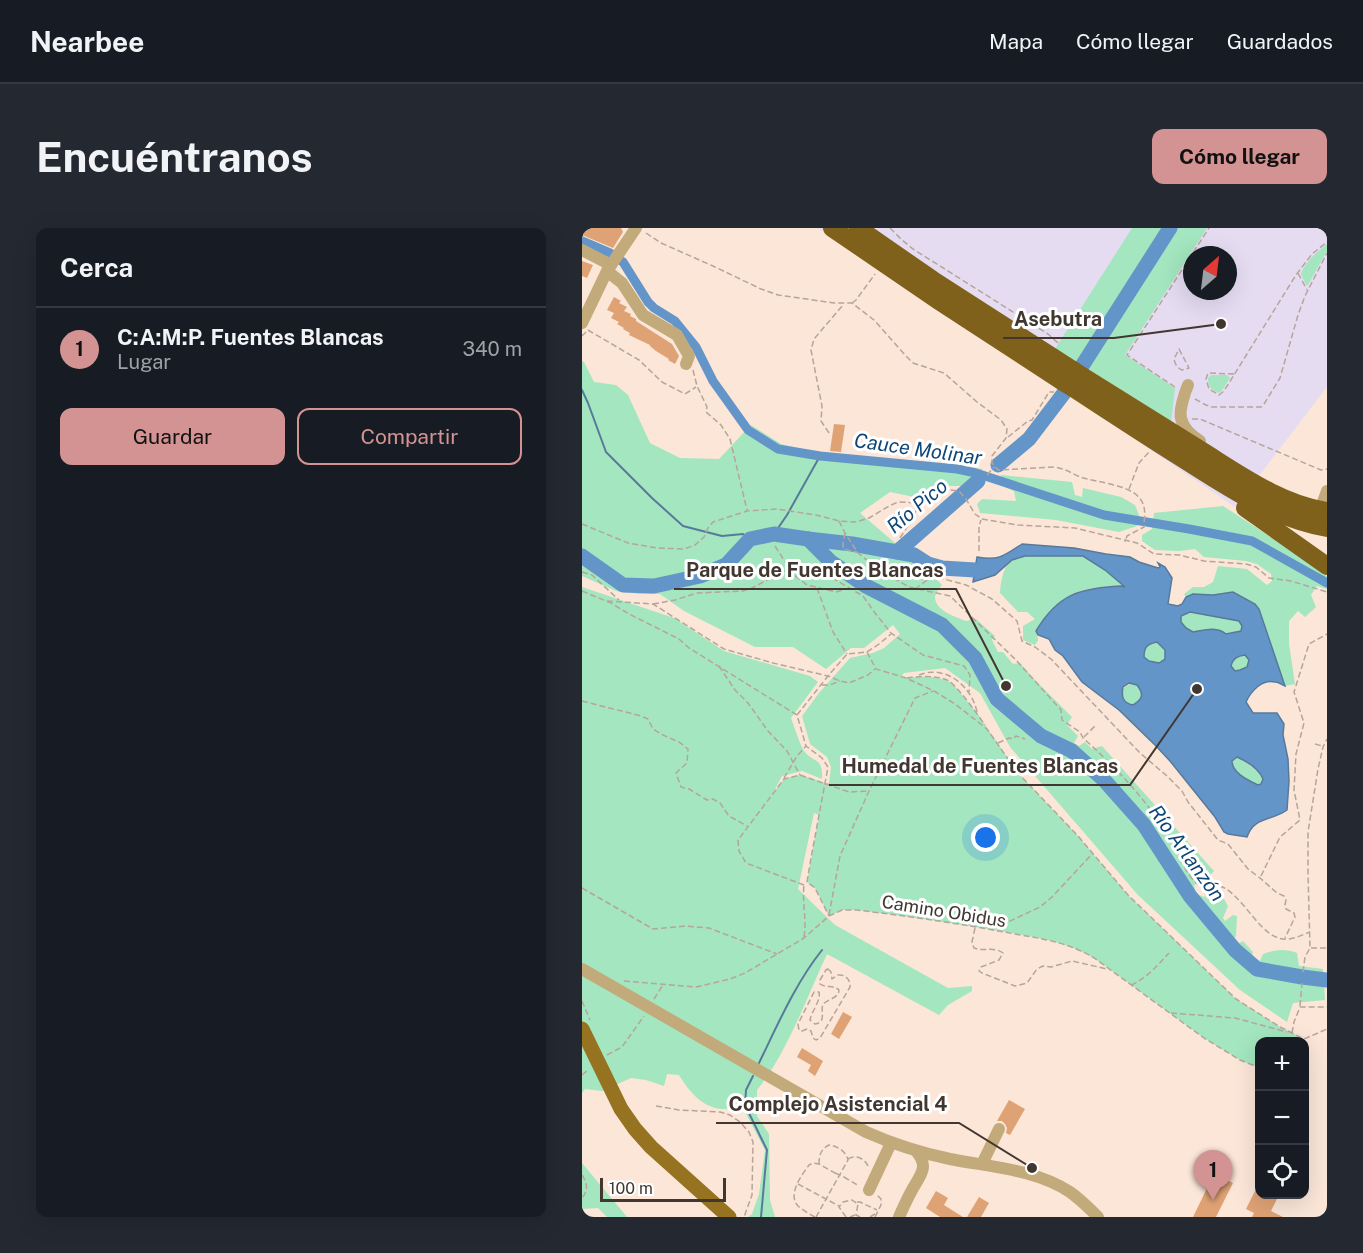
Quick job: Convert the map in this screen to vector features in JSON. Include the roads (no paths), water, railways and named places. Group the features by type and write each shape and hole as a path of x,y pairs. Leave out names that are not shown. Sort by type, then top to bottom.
{"highway":[{"path":"832,228 883,264 1069,382 1266,489 1289,500 1324,510"},
{"path":"858,228 933,280 1124,421 1256,503 1286,517 1327,528"},
{"path":"1124,421 1144,441 1327,566"}],"main road":[{"path":"587,1027 596,1062 621,1109 635,1129 651,1147 729,1217"}],"street":[{"path":"845,228 866,243 877,242"},
{"path":"584,331 613,263 641,231"},
{"path":"582,250 613,263 622,283 643,315 677,335 689,356 686,364"},
{"path":"1188,385 1184,394 1187,431 1251,473 1266,489"},
{"path":"1324,510 1327,492"},
{"path":"582,969 866,1132 916,1151 1031,1175 1068,1191 1098,1217"},
{"path":"982,1164 999,1129"},
{"path":"863,1186 891,1143"},
{"path":"898,1217 922,1173 923,1161 916,1151"},
{"path":"922,1173 949,1159"}],"water":[{"path":"1022,544 1074,548 1130,557 1158,568 1160,567 1158,563 1165,567 1172,578 1168,604 1178,606 1186,597 1193,594 1213,595 1233,592 1255,604 1259,609 1285,686 1276,682 1261,684 1246,702 1253,713 1277,713 1284,724 1283,735 1288,759 1289,781 1287,810 1254,825 1247,837 1224,832 1215,817 1156,746 1119,710 1082,682 1063,656 1055,650 1049,639 1038,635 1036,631 1044,619 1071,595 1094,589 1125,587 1105,570 1083,556 1025,556 1012,560 995,575 973,582 977,557 996,558","holes":["1190,612 1239,621 1242,626 1241,631 1226,634 1214,629 1193,632 1181,622 1181,616","1157,642 1165,650 1165,659 1159,663 1149,661 1144,657 1145,648","1245,655 1249,660 1247,667 1235,671 1231,666 1236,658","1129,683 1137,685 1141,691 1141,698 1133,705 1127,703 1123,697 1123,687","1237,757 1248,763 1261,775 1263,779 1261,784 1258,785 1245,778 1232,761"]}],"waterway":[{"name":"Río Pico","path":"1082,366 1170,228"},
{"name":"Cauce Molinar","path":"582,241 610,253 623,262 648,302 675,321 696,347 713,381 748,430 778,449 820,456 957,469 976,473 1104,515 1252,541 1327,583"},
{"path":"582,390 606,452 683,526 722,536 743,534 750,539"},
{"name":"Río Pico","path":"998,465 1029,439 1064,393"},
{"path":"774,534 820,456"},
{"name":"Río Pico","path":"897,552 978,481"},
{"name":"Río Arlanzón","path":"582,556 623,585 654,586 700,576 726,565 750,539 774,534 808,539 831,562 866,586 942,625 975,658 997,699 1041,736 1072,751 1104,780 1144,825 1190,896 1235,950 1257,969 1327,980"},
{"name":"Río Pico","path":"808,539 914,555 928,564 942,568 975,570"},
{"path":"759,1063 795,990 822,950"},
{"path":"753,1076 746,1090 745,1105 767,1150 761,1217"}],"place":[{"name":"Asebutra","path":"1221,324"},
{"name":"Parque de Fuentes Blancas","path":"1006,686"},
{"name":"Humedal de Fuentes Blancas","path":"1197,689"},
{"name":"Complejo Asistencial 4","path":"1032,1168"},
{"name":"C:A:M:P. Fuentes Blancas","path":"1213,1200"}]}
